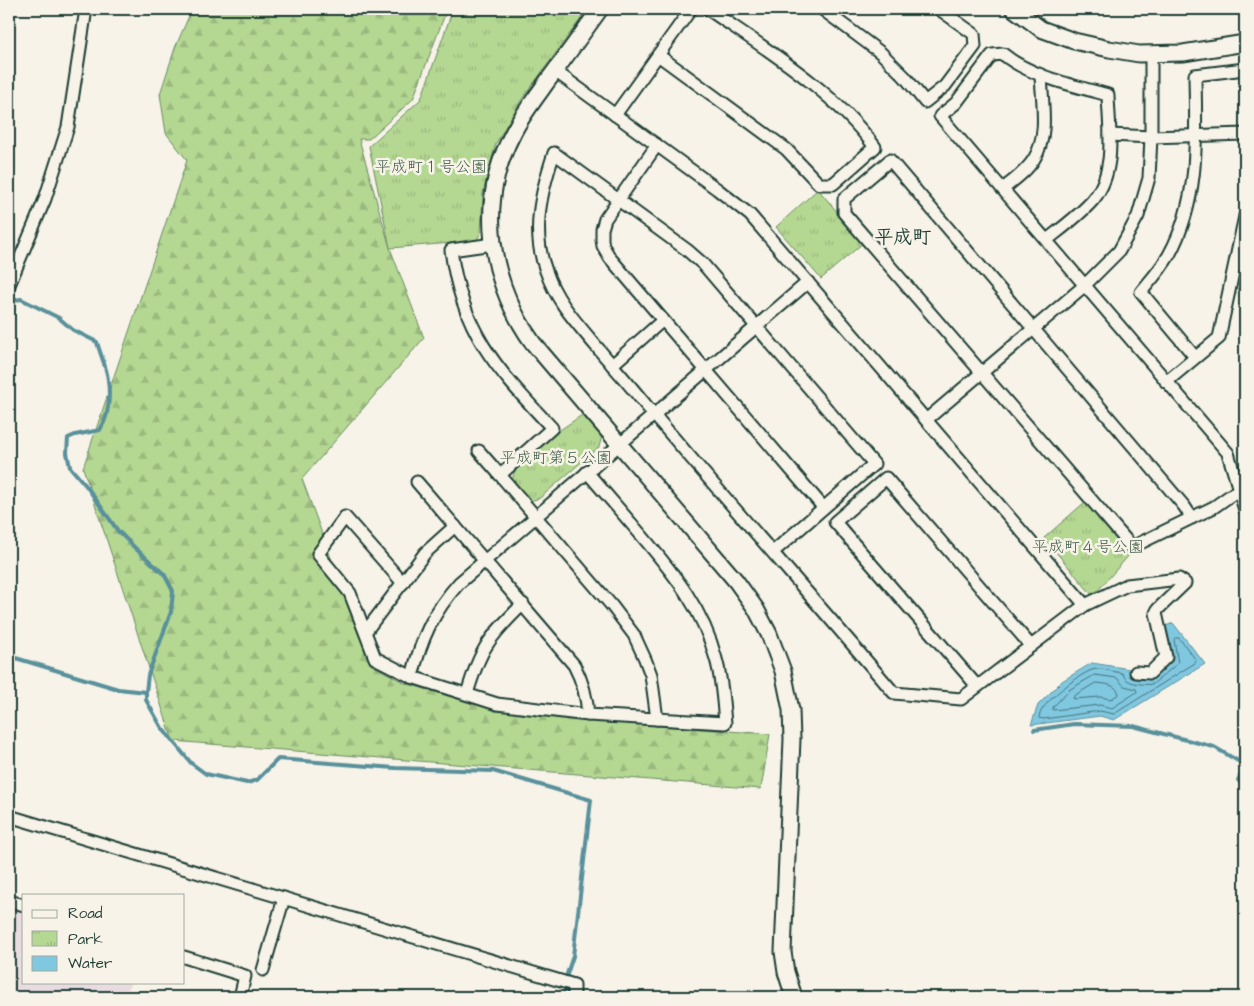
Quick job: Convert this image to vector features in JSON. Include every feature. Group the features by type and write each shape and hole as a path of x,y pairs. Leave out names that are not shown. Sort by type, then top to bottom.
{"street":[{"path":"9,285 45,198 68,127 86,9"},
{"path":"600,9 518,124 502,160 494,198 494,257 505,294 522,328 736,581 769,634 783,671 791,710 792,739 783,952 786,972 794,997"},
{"path":"614,115 691,9"},
{"path":"658,55 786,149 819,184 833,184 875,147 856,124 820,89 708,9"},
{"path":"822,9 881,53 926,102 945,86 975,46 974,34 939,9"},
{"path":"1014,9 1041,29 1109,49 1151,54 1193,52 1245,43"},
{"path":"1046,240 1088,205 1099,191 1108,169 1110,135 1108,95 1041,75 1003,54 992,54 962,96 940,116 1228,453 1245,510"},
{"path":"926,420 1084,286 1118,252 1138,216 1149,178 1151,54"},
{"path":"1195,357 1141,292 1168,256 1182,227 1194,180 1196,135 1195,75 1245,69"},
{"path":"556,71 717,188 750,216 1085,605"},
{"path":"1003,189 1031,164 1042,144 1041,75"},
{"path":"1110,135 1151,138 1245,134"},
{"path":"657,145 604,219 603,246 610,258 823,508"},
{"path":"773,552 874,464 703,264 554,153 540,204 538,237 541,255 550,283 562,306 654,415 894,693 961,699 1085,605 1127,585 1179,579 1185,583 1158,608 1156,613 1166,657 1150,673 1136,672"},
{"path":"1192,518 1184,506 890,160 844,199 844,213 1132,547 1192,518 1214,507 1238,490"},
{"path":"1166,382 1219,338 1245,216"},
{"path":"493,244 451,250 454,274 461,300 475,332 492,360 552,428 500,475"},
{"path":"412,677 426,632 438,610 460,583 484,560 758,327 808,282"},
{"path":"612,365 663,320"},
{"path":"479,451 612,606 634,635 646,659 651,675 657,719"},
{"path":"403,583 345,517 318,554 350,593 375,658 412,677 497,704 588,715 725,723 720,674 702,621 678,579 587,472"},
{"path":"977,686 835,522 886,478 1031,646"},
{"path":"417,482 574,665 584,686 588,715"},
{"path":"366,632 425,553 454,526"},
{"path":"467,694 475,668 485,646 500,626 523,604"},
{"path":"9,816 574,984 574,997"},
{"path":"263,970 284,898"},
{"path":"9,900 22,904"},
{"path":"185,957 245,976 240,997"}],"shaded area":[{"path":"9,901 22,905 22,984 130,984 125,997 9,997"}],"green space":[{"path":"192,9 447,9 413,99 369,139 359,139 390,248 424,338 302,479 370,664 405,683 495,710 577,720 770,734 761,789 173,741 83,468 187,160 166,133 160,94 175,48"},
{"name":"平成町１号公園","path":"453,9 588,9 520,102 496,143 483,193 481,233 476,241 390,248 369,146 421,99"},
{"path":"818,189 863,243 821,279 776,227"},
{"name":"平成町第５公園","path":"582,415 602,436 599,447 540,498 530,501 512,481 515,469 560,430"},
{"name":"平成町４号公園","path":"1085,502 1130,554 1093,596 1044,538"}],"water":[{"path":"1173,623 1205,664 1114,720 1100,716 1031,725 1038,705 1062,681 1092,663 1130,669 1129,676 1150,680 1173,661 1166,626"}],"waterway":[{"path":"9,301 21,299 59,318 73,330 97,342 108,380 109,399 107,412 100,430 68,438 67,453 70,467 87,487 118,531 164,574 173,591 171,612 148,675 146,692 146,700 162,728 191,763 206,774 247,783 257,780 278,759 395,768 493,771 591,800 573,956 567,974 565,997"},
{"path":"9,656 118,689 146,692"},
{"path":"1034,730 1074,724 1133,726 1214,747 1245,765"},
{"path":"1245,768 1238,780 1245,787"}],"district":[{"name":"平成町","path":"903,237"}]}
